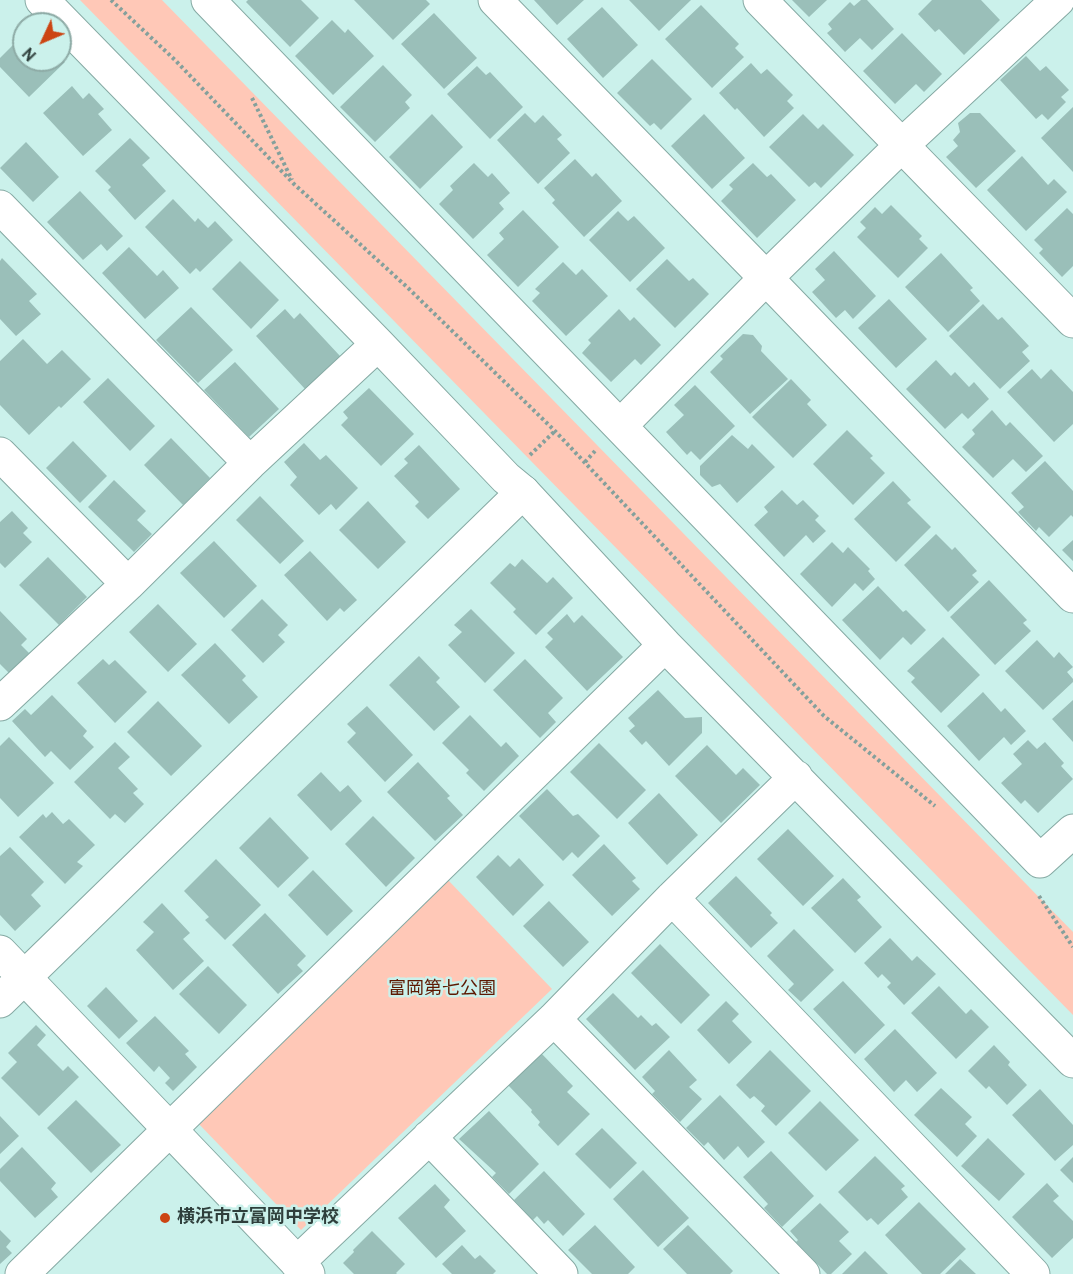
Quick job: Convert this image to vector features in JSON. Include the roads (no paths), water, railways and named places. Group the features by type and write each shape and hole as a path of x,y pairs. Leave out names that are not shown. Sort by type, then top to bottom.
{"street":[{"path":"42,0 506,478 523,492 664,645 1073,1061"},
{"path":"208,0 1040,861 1073,831"},
{"path":"495,0 1073,596"},
{"path":"760,0 1073,321"},
{"path":"621,425 901,146 1059,7"},
{"path":"0,207 250,463"},
{"path":"1,700 128,584 250,463 378,344"},
{"path":"0,454 128,584"},
{"path":"0,1001 523,492"},
{"path":"22,1274 664,645"},
{"path":"0,952 302,1269 429,1137 554,1019 672,898 796,777"},
{"path":"672,898 1033,1274"},
{"path":"554,1019 803,1274"},
{"path":"429,1137 561,1274"}],"place":[{"name":"横浜市立富岡中学校","path":"165,1218"}],"park label":[{"name":"富岡第七公園","path":"442,990"}]}
